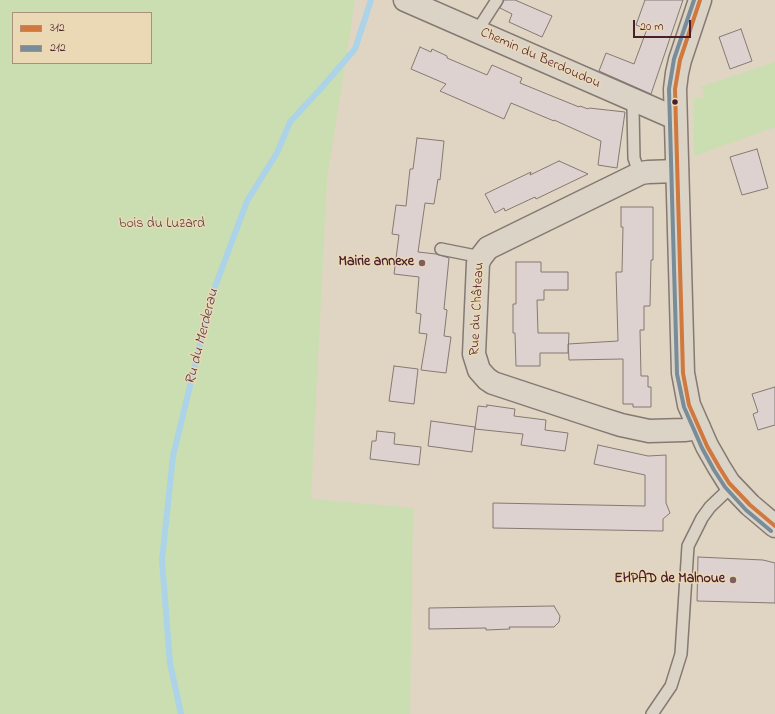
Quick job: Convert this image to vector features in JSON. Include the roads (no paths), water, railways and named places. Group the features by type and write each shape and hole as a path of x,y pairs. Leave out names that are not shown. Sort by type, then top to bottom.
{"street":[{"name":"Chemin du Berdoudou","path":"405,0 675,118"},
{"path":"700,0 677,73 675,118 682,373 689,405 719,467 732,486 750,505 775,526"},
{"name":"Rue du Château","path":"677,171 641,173 488,248 478,263 474,354 479,370 487,379 493,382 621,425 658,431 699,428"}],"lane":[{"path":"477,31 496,0"},
{"path":"636,101 633,109 634,158 641,173"},
{"path":"441,249 481,257"},
{"path":"652,714 671,686 681,654 688,546 702,518 710,507 732,486"}],"waterway":[{"name":"Ru du Merderau","path":"181,714 170,663 162,560 173,456 212,295 247,201 277,153 290,122 355,49 371,0"}],"place":[{"name":"Mairie annexe","path":"422,263"},
{"name":"EHPAD de Malnoue","path":"733,580"}],"park label":[{"name":"bois du Luzard","path":"162,225"}]}
